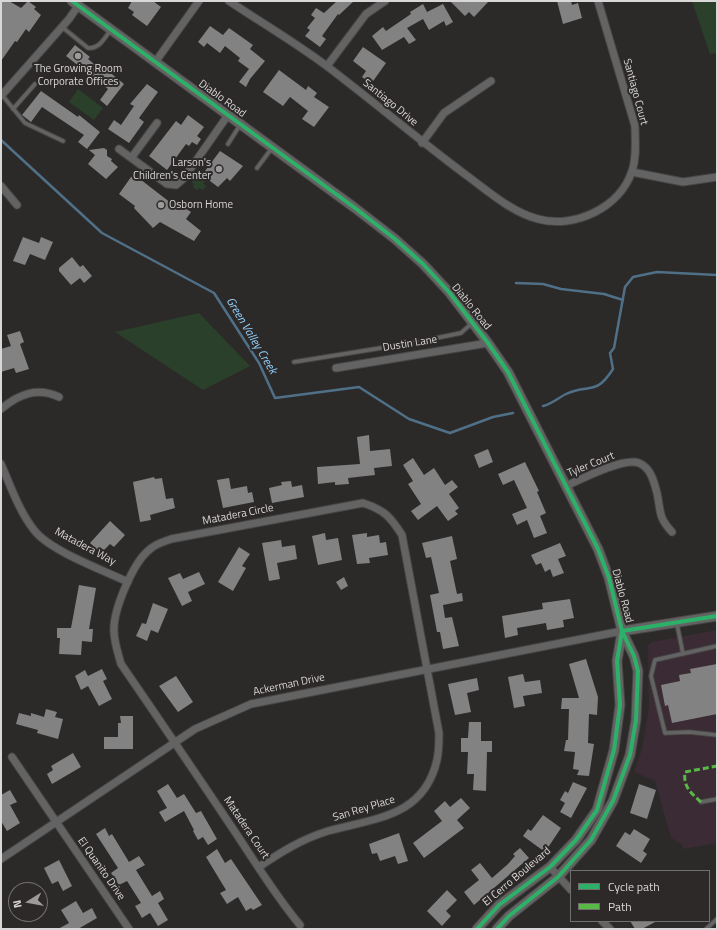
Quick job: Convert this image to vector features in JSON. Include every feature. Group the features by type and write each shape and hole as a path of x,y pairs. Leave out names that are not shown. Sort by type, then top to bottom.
{"street":[{"path":"156,61 199,1"},
{"name":"Santiago Drive","path":"229,1 327,66 422,142 503,203 538,219"},
{"path":"327,66 366,14 385,1"},
{"name":"Santiago Court","path":"538,219 561,222 583,218 599,210 614,199 632,172 636,147 635,126 598,1"},
{"path":"2,96 62,27 75,3"},
{"name":"Diablo Road","path":"75,3 395,238 428,270 472,322 508,372 604,564 622,631 717,616"},
{"path":"422,142 444,113 491,81"},
{"path":"119,149 167,184 176,185 184,178 228,115"},
{"path":"132,158 157,123"},
{"path":"632,172 683,182 717,178"},
{"path":"1,186 17,205"},
{"name":"Dustin Lane","path":"336,368 488,343"},
{"path":"1,409 17,397 32,392 50,392 60,397"},
{"name":"Tyler Court","path":"566,486 608,468 627,463 636,462 641,464 650,472 657,493 662,522 672,532"},
{"name":"Matadera Way","path":"1,464 16,499 35,532 56,548 128,582"},
{"name":"Matadera Circle","path":"175,742 121,664 116,650 114,631 115,617 128,582 148,550 171,539 363,503 378,508 392,519 402,535 426,669"},
{"path":"497,929 509,916 558,878 591,840 603,821 620,786 630,755 636,720 638,671 634,656 622,631"},
{"name":"Ackerman Drive","path":"1,859 175,742 216,719 251,704 622,631"},
{"name":"El Cerro Boulevard","path":"477,929 500,905 550,867 576,840 596,810 603,792 614,750 620,705 618,662 622,631"},
{"name":"San Rey Place","path":"259,867 299,842 327,832 397,813 416,800 429,783 438,759 439,733 426,669"},
{"name":"Matadera Court","path":"175,742 300,925"},
{"name":"El Quanito Drive","path":"12,757 129,929"},
{"path":"550,867 558,878 570,889"}],"lane":[{"path":"62,27 88,48 98,46 111,30"},
{"path":"13,109 36,84"},
{"path":"2,96 25,122 63,142"},
{"path":"228,144 240,124"},
{"path":"257,168 273,148"},
{"path":"294,362 461,333 472,322"},
{"path":"677,623 683,654"},
{"path":"717,646 655,660 651,676 665,733 689,732 717,735"},
{"path":"701,802 717,799"},
{"path":"706,929 717,919"}],"shaded area":[{"path":"717,630 717,843 683,849 682,844 671,838 655,781 634,772 642,749 649,707 648,646 652,642"}],"green space":[{"path":"692,1 717,1 717,53 710,54"},
{"path":"78,89 103,108 94,120 69,102"},
{"path":"196,175 202,175 207,179 203,183 206,186 203,190 199,188 197,190 193,187 194,185 192,182"},
{"path":"199,313 250,366 203,390 115,332"}],"building":[{"path":"1,1 9,1 21,8 28,1 36,7 34,9 41,15 29,32 26,29 17,42 15,41 1,61"},
{"path":"132,1 153,1 161,7 147,26 132,15 134,12 128,8"},
{"path":"337,1 354,1 339,15 338,14 322,36 326,39 320,47 305,36 310,30 307,28 315,18 311,15 316,8 324,13"},
{"path":"450,1 489,1 474,17 469,12 465,16"},
{"path":"557,1 571,1 572,5 578,3 582,18 563,24"},
{"path":"423,4 427,12 443,4 453,22 446,26 444,21 429,30 423,19 407,28 416,40 409,44 404,37 382,50 372,36 383,27 386,31 411,14 410,12"},
{"path":"210,26 223,35 229,28 253,45 250,49 265,61 250,79 246,87 239,82 249,69 238,61 240,58 225,46 220,53 207,43 204,47 198,42"},
{"path":"75,45 90,57 88,59 105,73 107,70 124,84 107,106 100,100 108,89 66,56"},
{"path":"363,47 386,63 371,84 362,77 366,71 353,61"},
{"path":"279,70 306,90 308,86 317,93 314,97 329,107 314,127 302,119 308,111 290,97 283,106 263,92"},
{"path":"147,84 158,92 139,118 144,122 129,143 108,129 114,120 121,125 134,106 130,104"},
{"path":"41,91 78,117 79,115 100,132 87,149 78,142 84,135 42,107 31,122 22,115"},
{"path":"188,115 204,127 197,136 201,139 197,145 192,142 189,146 186,144 167,170 149,156 176,121 181,125"},
{"path":"104,148 107,150 107,156 112,159 111,161 118,167 106,179 88,164 95,155 89,150"},
{"path":"220,151 243,166 230,181 227,178 218,187 202,175"},
{"path":"136,176 180,210 182,206 191,212 186,219 201,231 194,241 160,222 153,228 134,208 135,206 119,194 131,177"},
{"path":"23,237 39,243 41,237 53,242 45,260 30,254 25,265 13,261"},
{"path":"72,257 80,267 83,265 92,276 84,283 80,278 71,285 59,271 59,268"},
{"path":"20,331 24,342 20,344 29,369 16,373 14,368 1,372 1,349 11,346 7,335"},
{"path":"369,435 370,451 390,449 392,466 374,468 375,475 348,478 349,484 335,485 335,482 318,484 317,467 360,464 357,437"},
{"path":"488,449 493,462 479,468 474,455"},
{"path":"413,458 424,475 434,468 445,485 452,480 458,487 449,494 459,508 455,511 458,514 448,521 437,506 418,520 411,511 421,504 408,484 413,481 403,465"},
{"path":"525,462 539,491 537,492 546,513 540,516 547,533 534,538 527,520 517,525 512,514 527,508 514,480 503,485 498,474"},
{"path":"154,477 155,479 162,478 166,499 173,498 175,508 150,515 151,520 140,522 133,482"},
{"path":"229,478 231,489 247,486 248,493 252,492 254,502 223,508 217,480"},
{"path":"291,481 292,487 302,485 304,497 272,503 269,488 282,485 281,482"},
{"path":"110,521 125,535 114,547 110,544 101,553 90,543"},
{"path":"325,533 326,540 338,538 342,560 318,565 312,536"},
{"path":"367,533 367,537 379,535 380,543 386,542 388,555 369,558 370,563 357,564 352,535"},
{"path":"452,536 457,559 450,561 457,594 462,593 463,601 443,605 445,618 452,617 459,646 443,649 440,632 437,632 430,595 439,593 431,557 426,558 422,543"},
{"path":"281,540 282,547 295,545 297,559 277,563 280,579 269,581 262,543"},
{"path":"560,543 566,556 558,559 564,573 553,577 550,569 545,572 541,563 536,565 531,555"},
{"path":"239,547 250,554 242,566 246,568 233,591 218,582"},
{"path":"199,572 205,584 188,592 192,601 182,606 168,578 180,573 183,579"},
{"path":"344,577 348,586 341,590 336,582"},
{"path":"79,585 96,588 89,629 93,629 92,642 82,641 81,655 59,654 60,638 57,638 57,628 71,628"},
{"path":"570,599 574,618 563,620 564,627 547,630 546,623 517,628 518,635 505,638 502,616 543,609 542,603"},
{"path":"153,603 168,609 158,633 151,630 147,641 136,636 142,623 146,624"},
{"path":"586,659 598,697 597,715 589,714 588,743 594,744 589,776 577,775 579,770 573,769 575,752 564,751 566,740 568,740 569,709 561,709 562,698 579,698 569,664"},
{"path":"717,664 717,714 672,723 668,705 665,706 661,685 680,681 679,675 691,673 690,669"},
{"path":"102,669 107,679 103,681 112,699 99,706 88,686 81,690 75,676 85,670 88,676"},
{"path":"523,674 525,682 540,680 542,693 523,696 525,706 514,708 508,677"},
{"path":"176,676 193,702 178,712 159,686"},
{"path":"477,678 479,690 467,693 471,712 455,715 448,684"},
{"path":"46,709 57,712 55,717 63,719 58,739 37,733 38,730 16,724 19,713 31,716 31,713 44,717"},
{"path":"120,716 133,716 133,749 104,749 104,737 118,737 118,723 121,723"},
{"path":"469,722 481,722 481,741 492,741 492,752 487,752 486,791 473,790 474,774 467,774 468,752 461,752 461,738 468,738"},
{"path":"73,753 81,767 52,784 47,774 53,770 51,766"},
{"path":"573,782 587,788 571,818 560,812 565,803 560,800 565,791 568,793"},
{"path":"168,784 177,798 184,794 196,813 201,811 217,839 208,845 203,837 198,840 184,811 165,822 159,812 167,808 157,791"},
{"path":"639,784 656,790 647,819 630,813"},
{"path":"10,790 17,802 10,805 20,823 7,831 1,821 1,795"},
{"path":"461,798 470,808 457,820 464,828 424,858 413,843 442,821 434,811 445,801 450,807"},
{"path":"543,815 561,828 545,852 523,836 528,829 531,831"},
{"path":"105,828 109,836 112,834 129,862 139,856 145,865 136,870 152,896 160,891 164,899 158,903 168,920 158,926 150,913 142,918 135,906 141,903 127,881 119,885 111,873 118,868 96,834"},
{"path":"634,829 650,839 643,851 647,854 641,863 616,846 625,832 630,835"},
{"path":"399,833 408,861 398,864 395,856 380,861 377,853 372,854 369,844"},
{"path":"520,848 529,858 474,905 464,892 479,880 471,870 480,863 492,878 508,864 515,856 513,854"},
{"path":"217,849 225,863 231,859 262,905 253,910 251,908 246,911 238,897 227,904 220,893 226,890 206,857"},
{"path":"59,860 72,886 63,891 58,881 52,884 44,868"},
{"path":"447,890 457,900 446,911 451,916 442,926 427,911"},
{"path":"76,901 83,913 92,908 97,918 78,929 58,929 69,923 61,910"},
{"path":"631,922 655,922 642,929 635,929"}],"waterway":[{"name":"Green Valley Creek","path":"1,140 102,233 214,293 259,363 275,398 359,387 409,419 450,433 493,417 513,413"},
{"name":"Green Valley Creek","path":"543,406 566,394 596,386 607,378 613,369 610,353 614,348 625,287 633,277 657,272 717,275"},
{"path":"516,283 543,284 561,289 604,294 623,300"}],"marked path":[{"path":"701,802 688,789 685,782 685,772 717,766"}],"cycle path":[{"path":"72,1 355,208 395,239 423,264 449,292 508,372 598,549 609,578 622,631 634,656 638,671 636,720 630,755 613,801 591,840 558,877 509,916 497,929"},
{"path":"622,631 717,616"},
{"path":"477,929 499,905 550,867 576,840 597,810 614,750 620,705 617,661 622,631"}],"place":[{"name":"The Growing Room Corporate Offices","path":"78,56"},
{"name":"Larson's Children's Center","path":"219,169"},
{"name":"Osborn Home","path":"161,205"}]}
